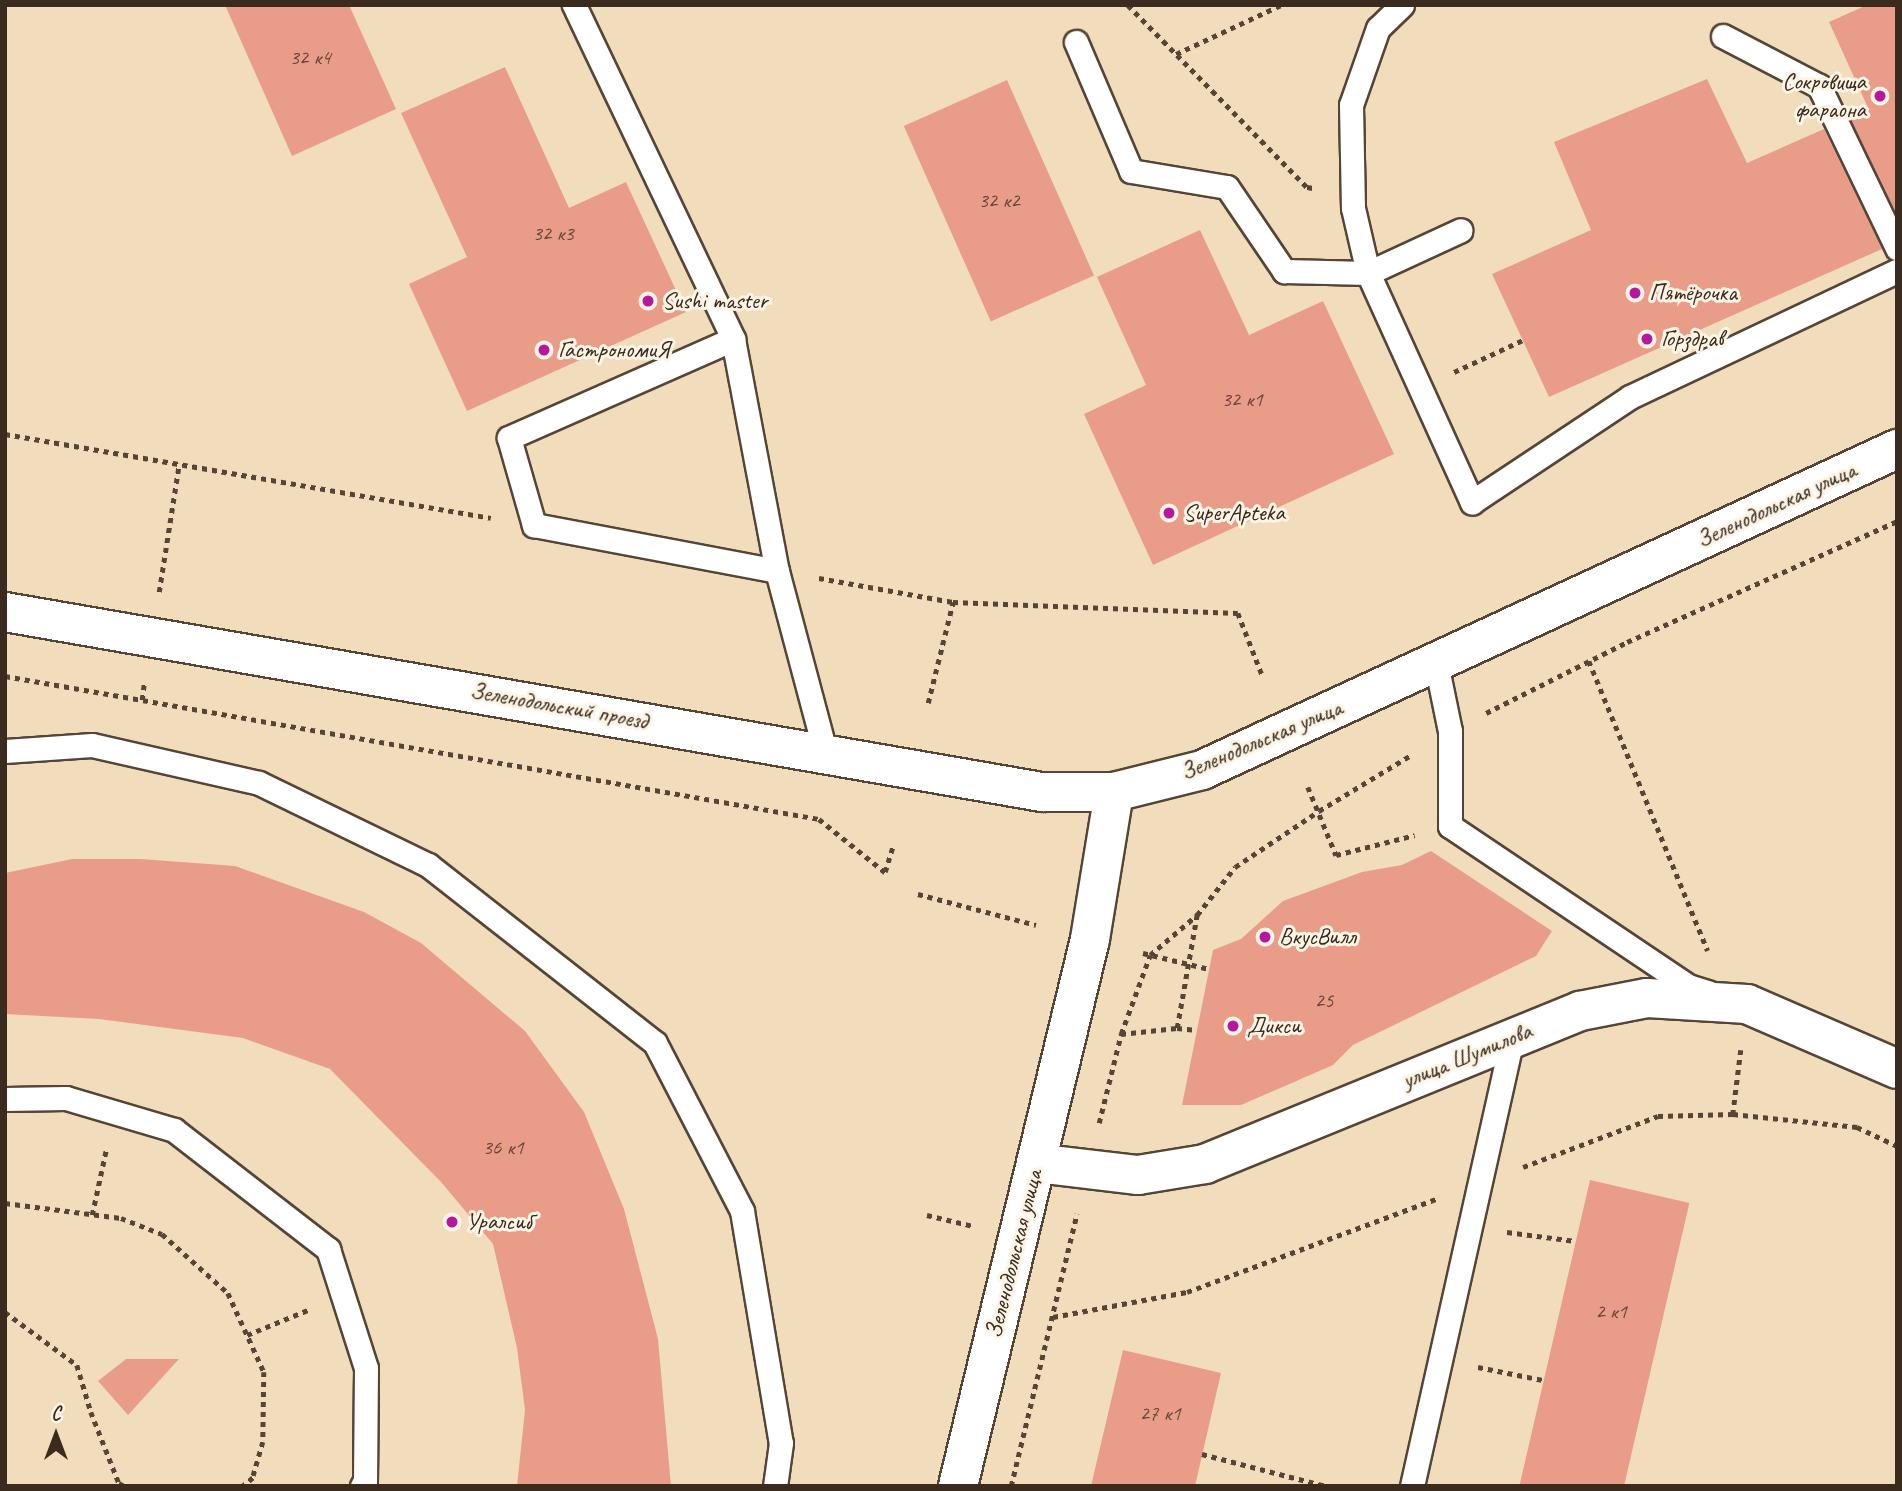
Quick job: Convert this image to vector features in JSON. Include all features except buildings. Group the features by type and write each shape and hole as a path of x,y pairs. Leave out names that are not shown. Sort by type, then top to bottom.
{"street":[{"name":"Зеленодольская улица","path":"958,1486 1090,939 1114,792 1202,770 1897,449"},
{"name":"Зеленодольский проезд","path":"5,612 825,752 1042,792 1114,792"},
{"name":"улица Шумилова","path":"1036,1163 1138,1175 1205,1164 1580,1011 1647,998 1747,1004 1897,1069"}],"lane":[{"path":"574,5 733,339 777,571 825,752"},
{"path":"1402,5 1378,28 1351,105 1353,208 1368,273 1472,502 1630,397 1897,271"},
{"path":"1723,36 1819,86 1897,248"},
{"path":"1076,42 1131,172 1227,187 1284,271 1368,273 1461,230"},
{"path":"733,339 509,438 534,525 777,571"},
{"path":"1436,663 1450,731 1450,826 1688,986 1747,1004"},
{"path":"5,751 92,745 258,783 428,864 655,1043 742,1211 781,1443 775,1486"},
{"path":"1412,1486 1512,1037"},
{"path":"5,1099 66,1098 174,1130 328,1249 366,1368 365,1480 362,1486"}],"path":[{"path":"1128,5 1307,187 1353,191"},
{"path":"1176,54 1281,5"},
{"path":"1420,388 1524,340"},
{"path":"5,435 534,525"},
{"path":"142,700 179,464"},
{"path":"1011,1486 1121,1034 1150,955 1197,915 1235,867 1318,811 1450,731 1588,661 1897,521"},
{"path":"777,571 953,602 1238,613 1263,677"},
{"path":"928,703 953,602"},
{"path":"1588,661 1709,953 1688,986"},
{"path":"5,676 819,819 885,872 894,845"},
{"path":"1308,788 1336,855 1450,826"},
{"path":"918,894 1036,925"},
{"path":"1177,1028 1197,915"},
{"path":"1143,953 1209,969"},
{"path":"1733,1114 1747,1004"},
{"path":"1121,1034 1177,1028 1197,1030"},
{"path":"92,1215 114,1112"},
{"path":"1054,1317 1187,1292 1657,1116 1733,1114 1857,1127 1897,1146"},
{"path":"5,1203 121,1218 162,1234 228,1293 264,1372 263,1443 253,1478 243,1486"},
{"path":"1469,1227 1575,1241"},
{"path":"247,1335 343,1296"},
{"path":"5,1312 77,1365 95,1424 119,1483 124,1486"},
{"path":"1439,1358 1543,1380"},
{"path":"1202,1454 1326,1486"}],"place":[{"name":"Сокровища фараона","path":"1880,96"},
{"name":"Пятёрочка","path":"1635,293"},
{"name":"Sushi master","path":"648,301"},
{"name":"Горздрав","path":"1647,339"},
{"name":"ГастрономиЯ","path":"544,350"},
{"name":"SuperApteka","path":"1169,513"},
{"name":"ВкусВилл","path":"1265,937"},
{"name":"Дикси","path":"1233,1026"},
{"name":"Уралсиб","path":"452,1222"}]}
